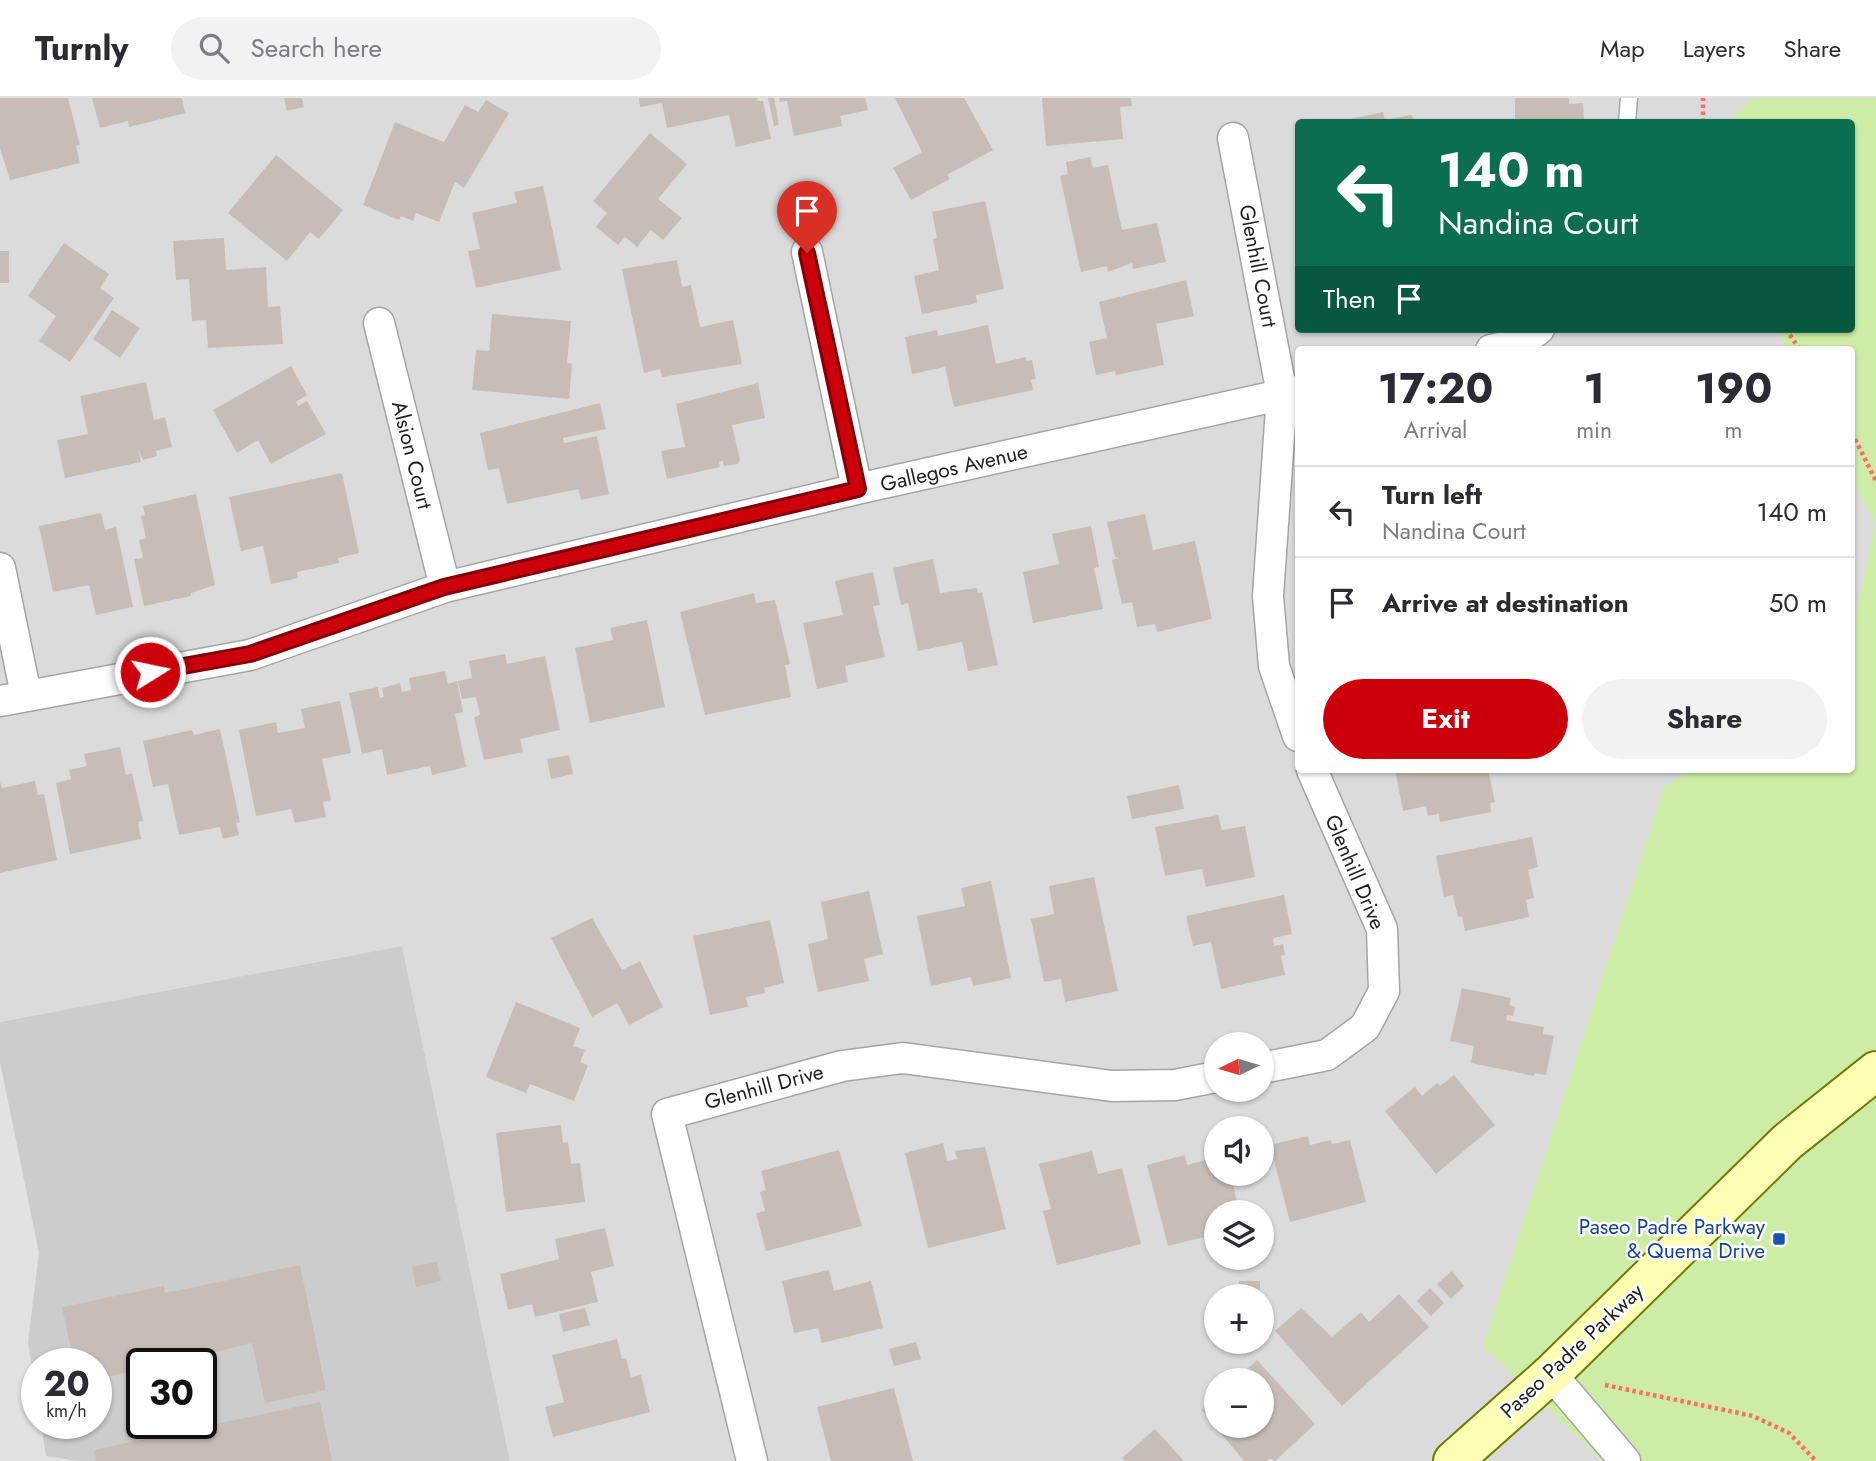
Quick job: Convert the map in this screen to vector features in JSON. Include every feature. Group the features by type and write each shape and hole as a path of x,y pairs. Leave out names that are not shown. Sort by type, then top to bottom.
{"main road":[{"name":"Paseo Padre Parkway","path":"1453,1461 1551,1374 1787,1142 1876,1071"}],"street":[{"name":"Glenhill Court","path":"1233,138 1290,393"},
{"path":"807,253 858,489"},
{"name":"Alsion Court","path":"379,323 444,587"},
{"path":"1509,346 1518,344 1533,333"},
{"name":"Gallegos Avenue","path":"13,698 250,654 444,587 858,489 1290,393"},
{"path":"1290,393 1268,596 1274,666 1295,727"},
{"path":"0,568 13,698"},
{"name":"Glenhill Drive","path":"1274,1066 1327,1055 1365,1027 1384,991 1382,929 1313,773"},
{"name":"Glenhill Drive","path":"752,1461 667,1114 842,1066 903,1058 1112,1086 1175,1085 1204,1079"},
{"path":"1551,1374 1625,1461"}],"lane":[{"path":"1627,119 1629,98"}],"path":[{"path":"1703,98 1703,119"},
{"path":"1855,439 1876,481"},
{"path":"1551,1374 1753,1416 1789,1433 1816,1461"}],"shaded area":[{"path":"0,98 1876,98 1876,921 1484,1345 1602,1461 510,1461 402,946 0,1022"},
{"path":"402,946 510,1461 0,1461 0,1022"},
{"path":"0,1062 39,1253 29,1348 21,1348 21,1439 43,1439 46,1456 78,1461 0,1461"}],"green space":[{"path":"1752,98 1876,98 1876,1461 1602,1461 1483,1346 1664,787 1686,773 1855,773 1855,620 1875,524 1855,483 1855,346 1786,346 1779,333 1855,333 1855,119 1731,119"}],"building":[{"path":"0,98 68,98 80,145 76,146 80,163 10,180 0,148"},
{"path":"92,98 182,98 185,113 129,127 128,121 100,128"},
{"path":"284,98 302,98 304,107 287,111"},
{"path":"639,98 757,98 758,101 763,101 771,139 736,147 729,115 667,128 662,103 640,107"},
{"path":"768,98 774,98 779,125 774,126"},
{"path":"779,98 865,98 868,110 840,116 842,126 794,136 787,101 780,102"},
{"path":"895,98 964,98 993,150 947,175 950,179 911,200 893,168 922,152"},
{"path":"1042,98 1131,98 1132,106 1120,107 1123,139 1046,146"},
{"path":"1515,98 1569,98 1569,104 1583,103 1584,119 1515,119"},
{"path":"486,100 509,113 464,188 455,182 439,222 416,213 413,221 401,216 399,220 363,205 395,122 444,142 465,105 478,112"},
{"path":"1383,112 1385,119 1350,119"},
{"path":"1411,115 1414,119 1390,119"},
{"path":"650,133 687,164 658,199 682,218 663,240 651,230 637,247 625,237 618,245 596,227 607,213 593,201"},
{"path":"276,155 343,210 319,239 310,232 287,261 228,213"},
{"path":"1090,157 1093,168 1108,165 1122,230 1157,223 1166,262 1133,269 1132,263 1108,272 1107,266 1081,272 1060,176 1068,174 1066,162"},
{"path":"543,186 561,270 476,288 468,251 480,249 472,213 517,203 514,192"},
{"path":"985,201 1004,289 976,295 977,303 922,314 914,276 939,270 933,239 937,238 932,212"},
{"path":"224,238 226,270 266,267 268,307 280,306 283,344 208,348 206,320 192,321 189,279 176,280 173,241"},
{"path":"64,243 109,274 100,288 114,298 70,362 39,341 56,316 28,296"},
{"path":"0,251 9,251 9,283 0,283"},
{"path":"677,260 682,287 691,285 700,327 733,320 742,364 662,377 660,369 644,373 622,269"},
{"path":"1186,280 1194,316 1156,324 1164,365 1116,375 1115,371 1096,375 1089,342 1107,338 1099,302"},
{"path":"112,310 140,328 120,358 93,339"},
{"path":"492,314 571,321 567,363 572,364 569,399 472,390 476,350 489,351"},
{"path":"988,325 996,364 1026,357 1026,361 1032,360 1036,379 1031,380 1033,390 954,407 945,367 912,374 905,337 937,330 938,336"},
{"path":"291,366 307,395 296,402 298,406 307,401 326,434 271,464 258,440 237,453 213,410"},
{"path":"146,382 154,420 165,417 172,447 156,451 157,456 143,460 138,449 141,462 65,478 57,440 88,434 80,396"},
{"path":"758,383 765,418 732,425 740,460 738,464 724,466 723,461 719,462 720,467 667,479 661,451 685,447 676,404"},
{"path":"600,403 606,429 563,438 564,443 597,436 609,494 581,500 578,489 507,504 499,468 488,470 480,433"},
{"path":"342,473 359,553 338,558 339,563 297,572 298,578 271,584 263,546 241,551 229,497"},
{"path":"196,494 215,585 191,593 191,596 144,606 134,559 143,558 139,540 146,538 141,516 145,515 143,506"},
{"path":"101,513 105,530 116,527 133,607 96,615 89,585 53,592 39,526"},
{"path":"1145,514 1153,550 1195,541 1212,619 1157,632 1155,624 1137,627 1132,602 1122,604 1112,560 1120,558 1115,557 1107,522"},
{"path":"1091,526 1099,567 1094,568 1103,609 1033,623 1023,572 1059,564 1052,534"},
{"path":"933,559 940,593 977,588 978,593 982,592 998,665 968,671 962,642 918,651 908,603 901,605 893,568"},
{"path":"873,572 880,605 873,606 885,657 845,666 848,682 817,689 803,623 843,615 835,581"},
{"path":"754,593 756,603 775,600 790,664 785,665 791,697 705,715 680,612"},
{"path":"647,620 665,707 590,723 575,648 613,640 610,628"},
{"path":"505,654 507,664 545,656 560,730 520,739 523,752 484,760 474,717 480,715 476,697 462,699 458,681 472,678 469,661"},
{"path":"445,671 448,684 457,681 463,712 455,714 466,767 432,775 430,766 387,775 382,749 362,754 349,693 378,687 380,698 384,697 382,688 400,683 402,692 411,690 409,678"},
{"path":"340,701 351,753 322,759 331,800 323,802 326,817 295,823 291,809 256,816 239,730 276,722 278,733 305,728 301,709"},
{"path":"220,729 240,822 236,823 239,835 223,839 220,827 179,835 168,784 153,787 143,741 192,730 194,735"},
{"path":"120,747 126,775 132,773 143,821 138,822 141,839 70,854 56,783 71,779 69,770 87,766 84,754"},
{"path":"569,755 573,774 551,779 547,759"},
{"path":"1396,773 1489,773 1495,802 1490,803 1491,812 1440,822 1439,814 1428,816 1426,806 1403,811"},
{"path":"35,781 38,795 44,794 57,860 0,873 0,782 2,788"},
{"path":"1179,785 1184,809 1132,819 1127,796"},
{"path":"1218,815 1222,830 1245,826 1255,877 1206,887 1202,869 1165,876 1155,827"},
{"path":"1532,837 1538,867 1528,870 1534,898 1526,900 1529,917 1465,931 1462,916 1458,917 1453,895 1444,897 1436,856"},
{"path":"1094,877 1118,991 1065,1002 1061,979 1044,982 1031,919 1054,914 1049,886"},
{"path":"991,881 1011,978 973,986 971,977 931,986 917,916 965,906 961,888"},
{"path":"869,891 883,954 864,959 869,981 818,992 808,944 828,939 821,902"},
{"path":"1284,895 1292,934 1273,938 1274,946 1283,944 1285,955 1281,956 1285,975 1221,989 1211,942 1193,946 1186,916"},
{"path":"592,918 622,970 640,961 663,1007 629,1025 617,1003 592,1017 551,938"},
{"path":"770,920 784,983 764,988 765,993 746,997 748,1007 710,1015 693,936"},
{"path":"1462,988 1511,998 1509,1005 1515,1007 1513,1016 1507,1015 1506,1020 1544,1027 1543,1034 1554,1036 1546,1075 1535,1073 1534,1076 1471,1063 1474,1046 1450,1041"},
{"path":"516,1002 580,1028 573,1046 585,1050 580,1062 588,1065 574,1101 530,1084 526,1093 486,1077"},
{"path":"1454,1075 1495,1125 1436,1174 1385,1111 1415,1087 1422,1096 1437,1083 1440,1086"},
{"path":"561,1125 563,1143 568,1142 571,1164 580,1163 585,1202 506,1212 496,1133"},
{"path":"1308,1136 1310,1145 1331,1140 1332,1144 1350,1140 1366,1202 1290,1222 1274,1160 1274,1144"},
{"path":"943,1143 947,1161 957,1159 955,1151 985,1147 1006,1229 928,1248 905,1153"},
{"path":"839,1150 862,1226 766,1251 756,1213 765,1211 760,1192 766,1190 761,1171"},
{"path":"1092,1151 1098,1174 1122,1168 1141,1244 1057,1265 1043,1211 1051,1209 1039,1164"},
{"path":"1185,1155 1187,1165 1204,1161 1204,1186 1233,1186 1237,1200 1204,1200 1204,1237 1168,1246 1147,1165"},
{"path":"605,1228 614,1266 591,1272 598,1302 535,1317 532,1304 508,1310 500,1274 559,1259 555,1239"},
{"path":"437,1262 441,1281 416,1287 412,1267"},
{"path":"300,1265 326,1390 265,1403 252,1343 217,1352 217,1348 126,1348 126,1372 112,1376 112,1348 71,1348 62,1307 164,1286 165,1293"},
{"path":"829,1270 834,1291 871,1281 883,1328 822,1343 818,1328 794,1333 782,1281"},
{"path":"1452,1271 1464,1286 1451,1299 1437,1284"},
{"path":"1239,1281 1260,1281 1260,1284 1239,1284"},
{"path":"1430,1288 1444,1303 1431,1316 1417,1301"},
{"path":"1399,1294 1429,1327 1342,1406 1275,1331 1301,1308 1332,1337 1361,1312 1369,1322"},
{"path":"585,1308 590,1325 563,1332 559,1314"},
{"path":"617,1339 622,1359 626,1358 631,1377 641,1375 650,1412 553,1437 545,1407 564,1402 552,1355"},
{"path":"916,1342 921,1359 894,1366 889,1349"},
{"path":"1257,1360 1264,1368 1248,1368"},
{"path":"1274,1379 1315,1424 1275,1461 1270,1458 1267,1461 1244,1461 1225,1438 1274,1438"},
{"path":"894,1388 913,1461 831,1461 817,1407"},
{"path":"320,1402 332,1461 96,1461 94,1450 146,1439 217,1439 217,1424"},
{"path":"1155,1429 1184,1461 1125,1461 1122,1458"}],"place":[{"name":"Paseo Padre Parkway & Quema Drive","path":"1779,1239"}],"route":[{"path":"150,672 250,654 444,587 858,489 807,253"}]}
